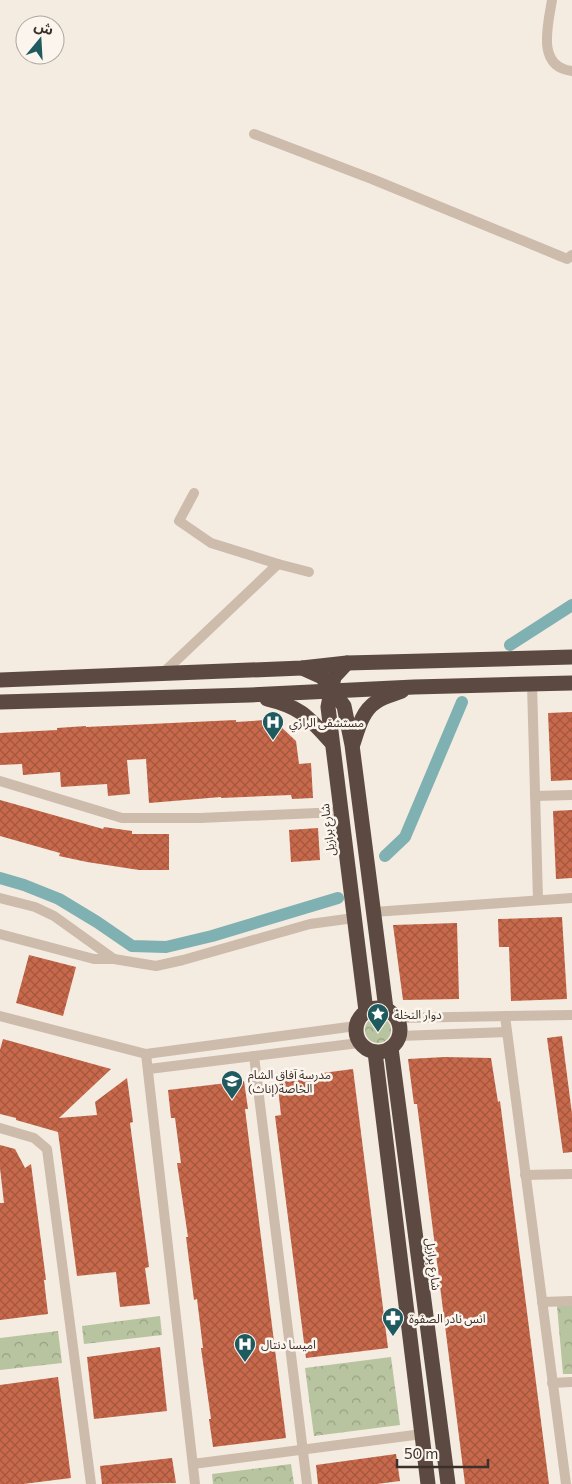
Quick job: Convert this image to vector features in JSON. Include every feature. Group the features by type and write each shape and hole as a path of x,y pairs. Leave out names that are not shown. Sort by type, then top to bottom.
{"highway":[{"path":"0,680 302,668 347,663 572,657"},
{"path":"331,690 334,677 347,663"},
{"path":"302,668 322,677 344,706 352,745 374,912 391,1014 400,1028 395,1042 383,1052 375,1052 359,1043 356,1026 360,1016 366,1011 378,1008 391,1014"},
{"path":"0,702 572,683"},
{"path":"352,745 360,722 367,710 376,701 414,687"},
{"name":"شارع برازيل","path":"331,690 328,707 331,742 366,1011"},
{"path":"250,695 288,704 305,714 331,742"},
{"name":"شارع برازيل","path":"395,1042 448,1484"},
{"path":"375,1052 428,1484"}],"street":[{"path":"552,0 547,31 548,52 553,64 562,70 572,72"},
{"path":"254,134 372,179 567,259 572,255"},
{"path":"194,493 180,521 211,543 309,572"},
{"path":"163,673 278,564"},
{"path":"532,684 538,900"},
{"path":"0,781 122,818 200,818 340,812"},
{"path":"535,796 572,795"},
{"path":"0,898 36,907 54,916 114,959"},
{"path":"374,912 572,898"},
{"path":"0,934 94,960 114,959 156,966 310,924 354,918"},
{"path":"391,1014 572,1015"},
{"path":"0,1016 146,1054 356,1026"},
{"path":"505,1016 566,1484"},
{"path":"395,1042 507,1032"},
{"path":"149,1069 359,1043"},
{"path":"146,1054 195,1484"},
{"path":"254,1056 307,1484"},
{"path":"0,1128 34,1138 47,1149 91,1484"},
{"path":"525,1175 572,1174"},
{"path":"542,1302 572,1302"},
{"path":"552,1383 572,1382"},
{"path":"193,1464 422,1434"}],"green space":[{"path":"378,1017 387,1021 391,1030 387,1039 378,1043 369,1039 365,1030 369,1021"},
{"path":"557,1306 572,1306 572,1374 563,1374"},
{"path":"160,1316 162,1335 84,1344 82,1326"},
{"path":"58,1331 62,1363 0,1370 0,1338"},
{"path":"391,1357 400,1425 314,1436 305,1368"},
{"path":"291,1464 294,1484 213,1484 212,1474"}],"building":[{"path":"572,712 572,780 551,781 548,713"},
{"path":"236,720 236,722 266,720 279,725 296,741 299,764 311,763 313,798 292,799 291,795 221,797 149,803 146,759 127,760 130,794 108,796 107,784 61,787 60,772 23,775 22,764 0,765 0,733 57,730 57,728 86,726"},
{"path":"0,800 103,829 104,827 132,831 132,834 169,834 169,870 139,870 87,862 59,856 60,853 0,836"},
{"path":"572,810 572,878 556,879 553,811"},
{"path":"318,828 320,860 291,862 289,830"},
{"path":"562,917 567,999 511,1001 509,947 499,947 498,919"},
{"path":"457,923 459,999 403,1000 393,925"},
{"path":"29,955 76,967 63,1016 16,1003"},
{"path":"562,1036 572,1114 572,1152 563,1153 547,1038"},
{"path":"3,1039 111,1069 59,1118 97,1115 95,1102 127,1078 133,1122 130,1123 149,1267 145,1268 150,1304 120,1307 116,1272 77,1276 58,1132 0,1114 0,1050"},
{"path":"445,1057 491,1058 498,1102 500,1101 549,1484 465,1484 417,1104 414,1104 408,1059"},
{"path":"353,1069 388,1348 306,1358 275,1116 281,1115 277,1079"},
{"path":"244,1081 248,1109 245,1109 286,1438 213,1447 197,1299 194,1300 186,1237 188,1237 177,1163 181,1163 175,1118 171,1118 168,1090"},
{"path":"0,1145 15,1149 25,1168 31,1164 46,1280 44,1280 48,1314 0,1320 0,1203 4,1203 0,1168"},
{"path":"160,1347 167,1411 94,1419 87,1357"},
{"path":"58,1377 71,1478 23,1484 0,1484 0,1385"},
{"path":"396,1454 400,1481 377,1484 318,1484 316,1465"},
{"path":"172,1458 176,1483 102,1484 100,1466"}],"waterway":[{"path":"510,645 572,605"},
{"path":"385,856 405,837 462,702"},
{"path":"0,878 59,899 132,946 166,947 212,936 338,898"}],"place":[{"name":"مستشفى الرازي","path":"273,741"},
{"name":"دوار النخلة","path":"378,1033"},
{"name":"مدرسة آفاق الشام الخاصة(إناث)","path":"232,1100"},
{"name":"انس نادر الصفوة","path":"393,1337"},
{"name":"اميسا دنتال","path":"245,1363"}]}
